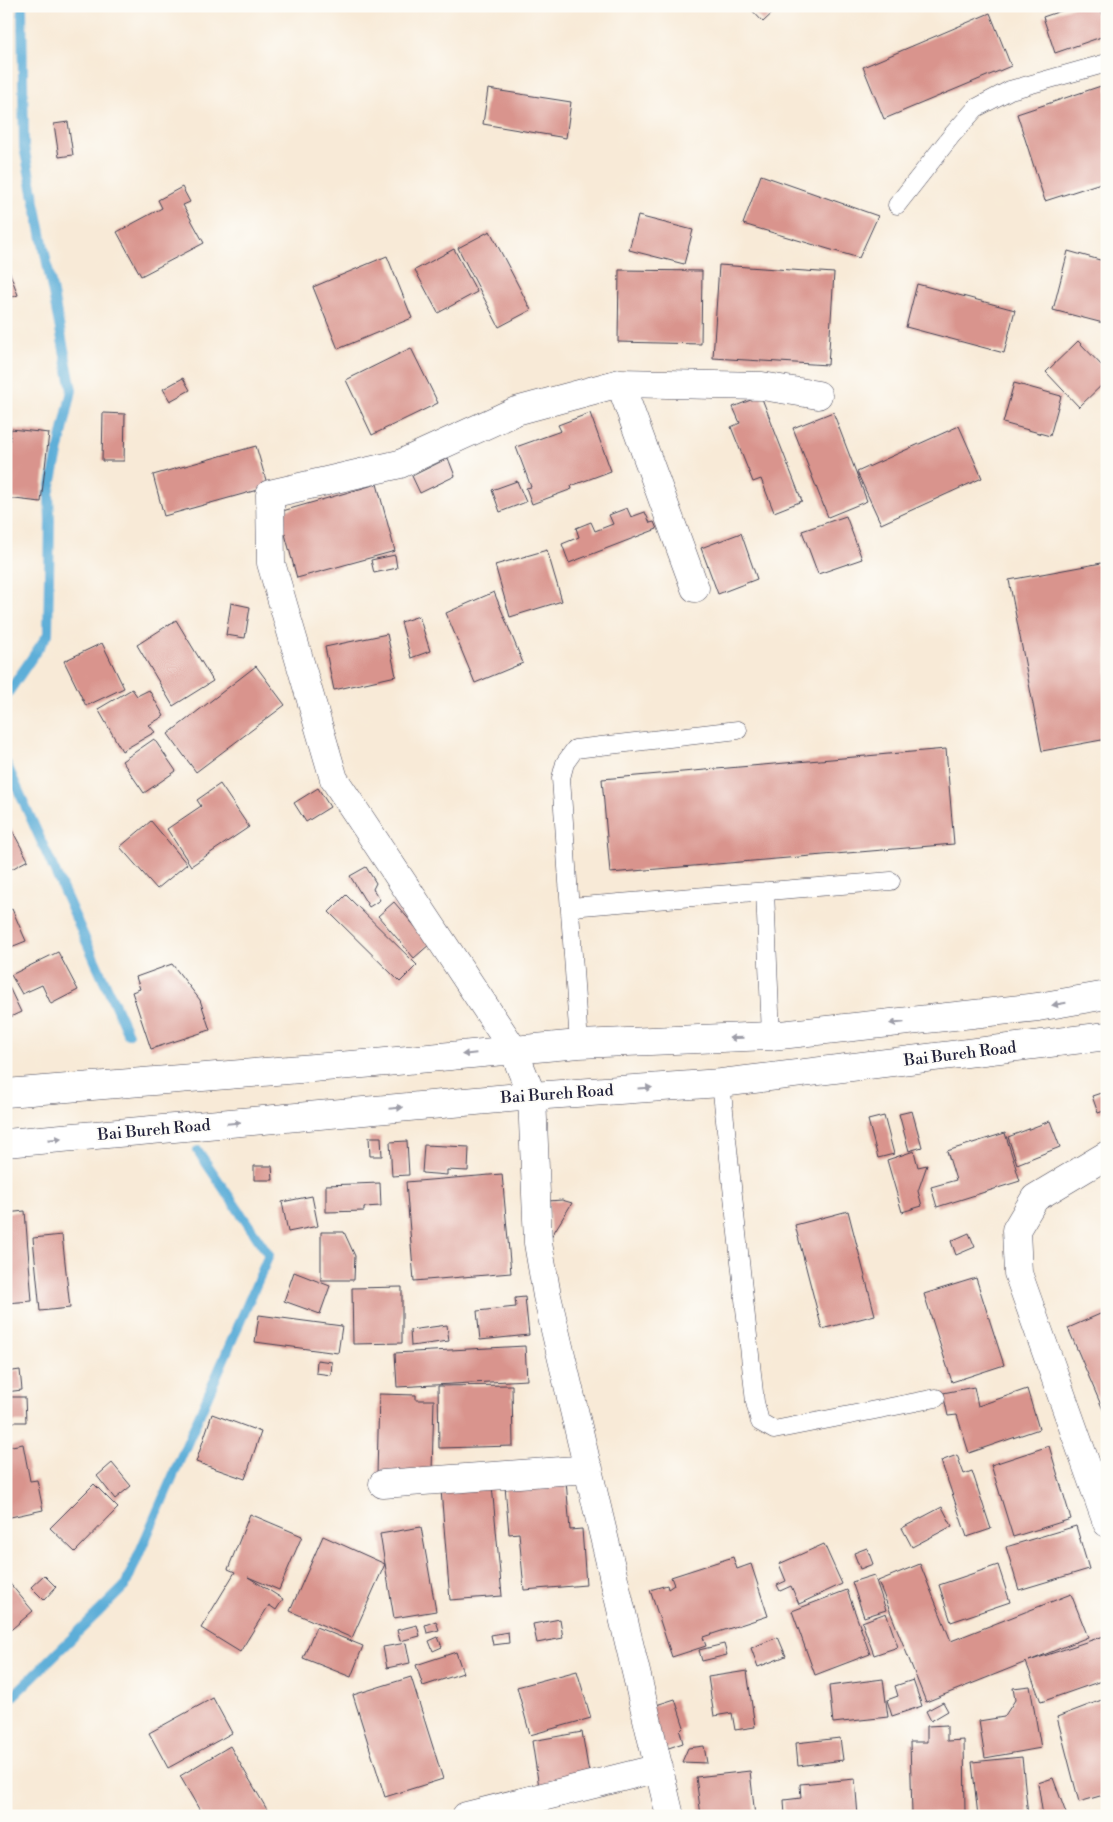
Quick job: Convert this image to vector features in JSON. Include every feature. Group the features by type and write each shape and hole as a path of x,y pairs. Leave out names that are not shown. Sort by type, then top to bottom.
{"main road":[{"path":"670,1816 547,1296 538,1243 532,1096 513,1049 334,778 271,563 270,494 400,464 516,411 620,384 762,386 818,395"},
{"path":"620,384 695,588"},
{"path":"6,1093 375,1063 579,1044 771,1036 1038,1007 1107,996"},
{"name":"Bai Bureh Road","path":"6,1143 532,1096 721,1082 1107,1036"},
{"path":"1107,1155 1035,1198 1016,1230 1018,1273 1107,1523"},
{"path":"384,1484 588,1469"},
{"path":"466,1816 659,1768"}],"lane":[{"path":"897,205 976,108 1010,90 1107,62"},
{"path":"579,1044 561,778 565,763 575,748 738,730"},
{"path":"570,907 890,881"},
{"path":"765,891 771,1036"},
{"path":"721,1082 755,1402 760,1422 774,1430 936,1398"}],"building":[{"path":"748,6 780,6 763,22"},
{"path":"1075,6 1100,6 1107,26 1107,35 1055,53 1043,17"},
{"path":"990,13 1011,66 884,119 863,67"},
{"path":"1107,84 1107,181 1045,201 1017,114"},
{"path":"488,89 571,102 566,138 483,124"},
{"path":"68,122 73,155 59,157 54,124"},
{"path":"761,175 878,216 859,258 743,224"},
{"path":"182,187 190,202 183,205 204,243 141,276 117,232 162,208 158,200"},
{"path":"638,216 693,230 684,264 629,250"},
{"path":"490,231 531,310 499,327 458,248"},
{"path":"454,249 477,292 438,313 415,270"},
{"path":"1068,251 1107,262 1107,324 1053,310"},
{"path":"387,256 412,318 338,349 313,287"},
{"path":"6,263 18,295 6,299"},
{"path":"719,265 834,273 828,365 713,358"},
{"path":"619,270 702,271 701,344 618,342"},
{"path":"917,284 1015,310 1004,353 906,327"},
{"path":"1078,341 1107,371 1107,380 1079,407 1046,372"},
{"path":"411,348 438,403 372,435 346,380"},
{"path":"183,378 190,390 170,401 163,389"},
{"path":"1014,383 1061,396 1050,436 1003,423"},
{"path":"761,396 802,501 774,512 761,479 753,482 731,427 740,423 733,407"},
{"path":"833,412 867,501 828,517 793,428"},
{"path":"103,413 125,414 124,461 102,461"},
{"path":"590,413 611,471 571,486 572,489 532,504 526,488 531,487 516,447 561,431 558,425"},
{"path":"959,426 982,478 881,524 857,472"},
{"path":"11,429 49,433 41,502 6,498 6,473"},
{"path":"256,446 268,487 164,516 153,475"},
{"path":"448,458 455,476 420,493 412,476"},
{"path":"517,481 526,502 500,512 492,490"},
{"path":"377,484 395,551 297,578 279,512"},
{"path":"627,508 631,517 645,512 650,523 654,522 657,529 569,563 562,544 579,537 576,528 591,522 595,531 613,524 609,515"},
{"path":"846,516 862,559 818,574 802,531"},
{"path":"741,533 757,579 718,594 701,548"},
{"path":"547,550 562,601 510,617 495,565"},
{"path":"395,555 397,568 374,573 371,560"},
{"path":"1107,562 1107,739 1042,751 1009,580"},
{"path":"494,592 523,663 475,683 446,613"},
{"path":"231,603 250,607 245,638 226,635"},
{"path":"419,616 430,651 411,658 401,622"},
{"path":"176,620 213,681 173,706 137,645"},
{"path":"387,634 396,676 334,690 325,647"},
{"path":"102,643 124,688 86,706 64,661"},
{"path":"256,666 285,705 196,772 168,734"},
{"path":"132,689 137,696 149,690 164,716 149,725 155,732 122,751 98,709"},
{"path":"154,739 176,771 144,793 122,761"},
{"path":"946,749 954,844 610,873 602,779"},
{"path":"220,784 249,827 191,866 167,829 201,806 197,800"},
{"path":"318,788 330,807 306,822 294,803"},
{"path":"6,819 28,860 6,872"},
{"path":"151,821 187,864 157,889 120,847"},
{"path":"366,867 376,883 373,889 380,900 369,907 350,876"},
{"path":"346,895 417,965 400,982 329,912"},
{"path":"394,902 430,944 414,958 378,916"},
{"path":"12,909 26,941 6,949 6,912"},
{"path":"58,952 78,990 51,1004 42,985 22,994 11,975"},
{"path":"172,964 200,1000 210,1030 151,1049 132,992 140,989 136,977"},
{"path":"9,987 21,1012 6,1019 6,988"},
{"path":"1107,1091 1107,1110 1098,1113 1092,1096"},
{"path":"912,1111 922,1147 909,1151 899,1114"},
{"path":"884,1116 894,1154 878,1158 868,1120"},
{"path":"1050,1121 1060,1147 1017,1164 1008,1137"},
{"path":"1005,1133 1020,1181 937,1207 931,1187 956,1180 947,1151"},
{"path":"369,1137 381,1137 382,1156 370,1156"},
{"path":"407,1141 409,1175 392,1176 390,1142"},
{"path":"424,1145 469,1147 468,1171 447,1170 447,1175 422,1173"},
{"path":"914,1151 918,1167 927,1165 918,1191 922,1206 902,1212 887,1160"},
{"path":"254,1166 272,1166 273,1180 254,1180"},
{"path":"502,1174 511,1273 414,1281 406,1182"},
{"path":"380,1183 381,1206 364,1207 364,1211 326,1212 326,1185"},
{"path":"312,1196 318,1226 288,1232 282,1202"},
{"path":"562,1200 572,1203 551,1237 548,1201"},
{"path":"25,1211 32,1301 6,1303 6,1213"},
{"path":"848,1211 875,1315 822,1329 795,1225"},
{"path":"321,1232 344,1232 355,1256 354,1280 321,1280"},
{"path":"969,1233 975,1247 956,1255 951,1241"},
{"path":"62,1235 70,1308 40,1311 33,1238"},
{"path":"294,1272 330,1286 320,1314 284,1301"},
{"path":"976,1278 1004,1365 952,1382 924,1294"},
{"path":"402,1287 402,1343 353,1344 352,1288"},
{"path":"525,1297 529,1335 480,1340 477,1311 516,1307 515,1298"},
{"path":"1107,1311 1107,1419 1068,1328"},
{"path":"259,1315 342,1326 338,1353 255,1342"},
{"path":"447,1325 449,1341 411,1346 410,1330"},
{"path":"525,1346 527,1380 397,1387 395,1353"},
{"path":"317,1360 332,1362 331,1375 316,1373"},
{"path":"20,1370 22,1390 6,1392 6,1372"},
{"path":"512,1385 513,1446 439,1448 438,1386"},
{"path":"974,1387 978,1406 1027,1389 1039,1429 969,1453 957,1415 948,1416 943,1393"},
{"path":"379,1394 416,1395 416,1400 434,1400 432,1471 377,1474"},
{"path":"6,1397 25,1397 26,1422 6,1422"},
{"path":"212,1414 261,1432 245,1479 196,1462"},
{"path":"23,1444 30,1481 37,1480 43,1510 6,1518 6,1447"},
{"path":"1049,1446 1071,1519 1013,1537 991,1465"},
{"path":"957,1455 964,1474 972,1471 991,1529 967,1537 941,1461"},
{"path":"112,1463 131,1486 115,1499 97,1476"},
{"path":"566,1480 570,1530 582,1529 586,1585 524,1590 519,1533 509,1534 505,1486"},
{"path":"94,1484 118,1508 75,1552 50,1528"},
{"path":"492,1485 502,1596 450,1600 441,1490"},
{"path":"942,1507 952,1526 912,1547 902,1528"},
{"path":"250,1514 302,1536 279,1590 248,1577 283,1599 276,1610 269,1605 240,1652 201,1628 235,1572 228,1569"},
{"path":"1076,1526 1089,1569 1019,1590 1006,1547"},
{"path":"421,1527 436,1611 394,1618 380,1534"},
{"path":"323,1536 385,1564 352,1638 290,1611"},
{"path":"824,1544 842,1584 799,1604 791,1586 780,1591 777,1585 786,1581 779,1564"},
{"path":"867,1548 873,1564 860,1569 854,1553"},
{"path":"733,1557 737,1569 751,1564 768,1616 703,1637 706,1646 672,1657 650,1590 667,1585 668,1589 674,1585 671,1577"},
{"path":"920,1564 951,1641 1071,1594 1088,1637 1029,1661 1107,1635 1107,1679 1041,1702 1026,1662 926,1702 878,1581"},
{"path":"998,1565 1010,1602 951,1622 939,1585"},
{"path":"44,1575 56,1587 44,1600 31,1587"},
{"path":"874,1575 886,1610 864,1617 852,1582"},
{"path":"6,1579 33,1611 6,1634"},
{"path":"847,1590 870,1654 815,1675 792,1611"},
{"path":"886,1613 898,1647 874,1655 862,1622"},
{"path":"560,1619 563,1638 537,1643 533,1624"},
{"path":"436,1621 439,1630 427,1633 425,1625"},
{"path":"417,1625 420,1636 400,1641 397,1630"},
{"path":"316,1627 363,1646 351,1677 303,1658"},
{"path":"508,1632 509,1643 493,1645 491,1635"},
{"path":"438,1637 442,1647 433,1651 429,1641"},
{"path":"778,1637 786,1656 758,1667 751,1648"},
{"path":"406,1643 410,1663 387,1668 383,1647"},
{"path":"724,1644 727,1655 702,1661 699,1650"},
{"path":"456,1652 463,1673 423,1686 416,1665"},
{"path":"577,1671 591,1718 530,1735 517,1687"},
{"path":"747,1671 755,1727 735,1730 732,1713 714,1716 708,1677"},
{"path":"411,1677 443,1779 385,1797 353,1695"},
{"path":"883,1679 888,1717 833,1723 829,1686"},
{"path":"913,1680 922,1706 892,1716 887,1700 898,1696 895,1686"},
{"path":"1030,1686 1041,1748 985,1758 979,1721 1004,1717 1015,1700 1013,1688"},
{"path":"213,1698 232,1733 168,1768 149,1733"},
{"path":"1107,1698 1107,1794 1079,1802 1057,1717"},
{"path":"675,1699 684,1727 680,1731 683,1743 663,1750 650,1707"},
{"path":"943,1702 948,1711 931,1721 926,1711"},
{"path":"947,1725 947,1741 964,1740 965,1813 912,1814 910,1742 927,1742 927,1726"},
{"path":"582,1732 590,1779 539,1787 532,1741"},
{"path":"840,1738 843,1760 798,1766 796,1743"},
{"path":"230,1746 269,1813 264,1816 203,1816 180,1776"},
{"path":"704,1746 707,1763 682,1762 688,1748"},
{"path":"1022,1757 1028,1816 978,1816 972,1762"},
{"path":"750,1771 755,1816 701,1816 696,1777"},
{"path":"1053,1778 1067,1816 1043,1816 1038,1783"},
{"path":"855,1779 858,1816 785,1816 784,1800 801,1798 800,1784"},
{"path":"586,1813 605,1813 605,1816 586,1816"}],"waterway":[{"path":"6,696 48,634 49,494 72,390 24,147 22,6"},
{"path":"6,763 128,1034"},
{"path":"6,1703 125,1586 269,1255 198,1151"}]}
